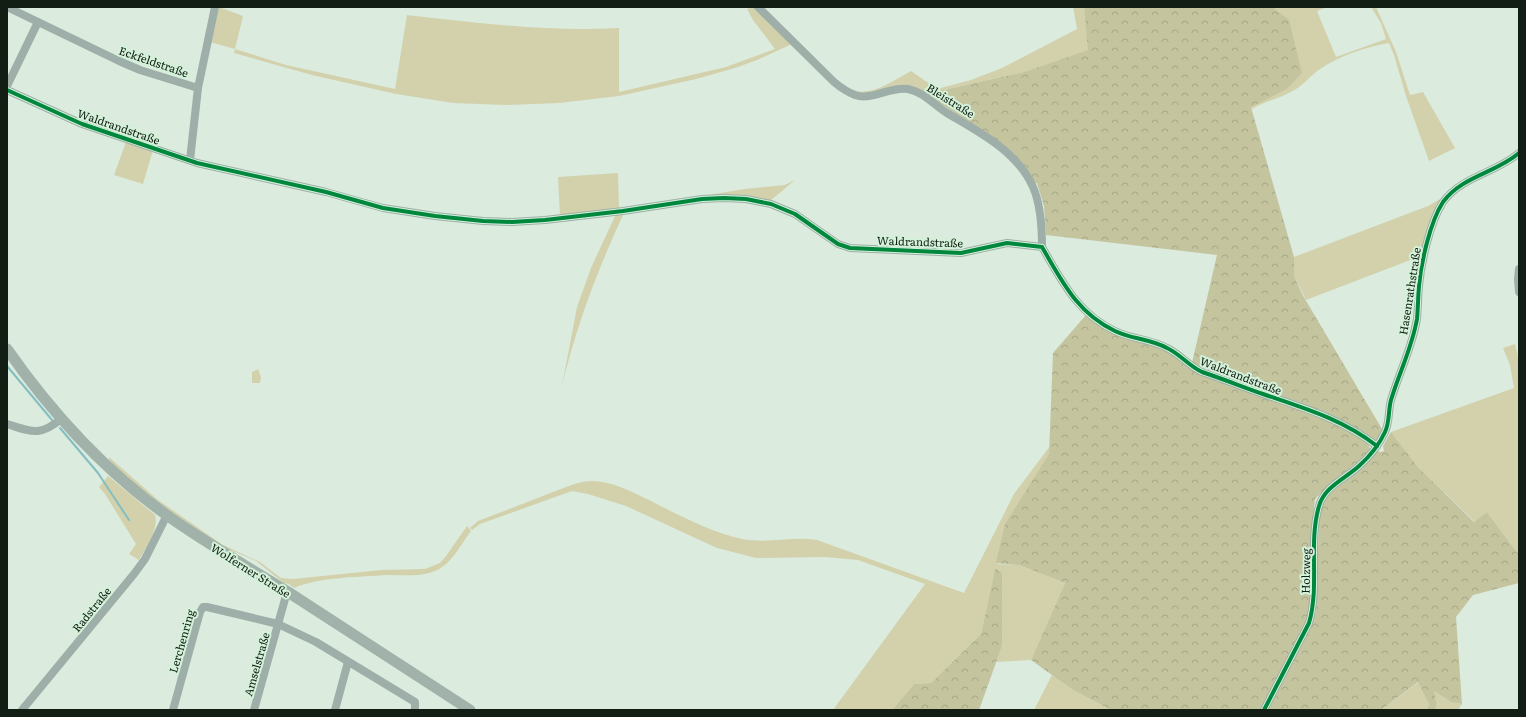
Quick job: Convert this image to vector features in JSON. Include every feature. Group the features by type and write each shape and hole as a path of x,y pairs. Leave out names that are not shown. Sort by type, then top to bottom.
{"main road":[{"name":"Wolferner Straße","path":"7,349 33,384 85,444 111,469 167,515 222,552 470,710"}],"street":[{"name":"Eckfeldstraße","path":"7,7 140,70 198,88 190,160"},
{"path":"198,88 215,7"},
{"name":"Bleistraße","path":"758,7 841,88 856,95 862,96 874,95 897,89 915,91 945,112 976,130 1013,158 1033,186 1038,201 1042,226 1042,247"},
{"path":"7,86 38,22"},
{"name":"Waldrandstraße","path":"7,90 82,124 197,163 326,192 383,208 435,216 483,221 512,222 545,220 623,211 702,199 724,198 771,204 795,214 838,244 850,248 961,253 1007,243 1042,247 1069,292 1079,305 1103,324 1116,331 1155,342 1168,348 1202,372 1304,408 1341,423 1377,446"},
{"name":"Hasenrathstraße","path":"1377,446 1385,434 1389,421 1390,402 1413,338 1417,317 1420,277 1436,215 1446,199 1458,187 1519,153"},
{"path":"1519,269 1519,292"},
{"path":"7,424 28,430 40,431 51,428 62,418"},
{"name":"Holzweg","path":"1264,710 1309,623 1314,608 1315,546 1319,504 1328,491 1358,466 1377,446"},
{"name":"Radstraße","path":"22,710 134,574 145,559 167,515"},
{"path":"278,624 287,592"},
{"name":"Lerchenring","path":"173,710 200,612 203,608 207,607 278,624 316,642 415,702 415,710"},
{"name":"Amselstraße","path":"254,710 278,624"},
{"path":"335,710 348,662"}],"green space":[{"path":"219,7 243,16 235,49 210,42"},
{"path":"755,7 792,44 735,68 696,79 619,96 559,103 505,105 453,103 396,94 312,75 234,53 235,49 286,65 395,89 407,15 539,28 619,28 619,92 726,67 775,49 753,20 747,9"},
{"path":"1073,7 1084,7 1089,50 1024,72 926,94 914,89 864,95 855,91 862,92 877,89 911,71 937,89 971,80 1002,68 1077,29"},
{"path":"1084,7 1275,7 1275,9 1289,20 1302,73 1287,89 1251,107 1294,257 1294,276 1302,294 1382,429 1377,440 1374,441 1192,363 1217,255 1046,235 1044,206 1037,183 1034,184 1007,153 990,137 926,94 1024,72 1088,50"},
{"path":"1275,7 1328,7 1317,11 1336,57 1386,39 1381,23 1371,7 1376,7 1396,52 1410,95 1423,92 1455,148 1429,161 1389,43 1344,56 1327,64 1295,90 1252,109 1251,106 1287,89 1289,21 1275,9"},
{"path":"126,142 153,150 143,184 114,175"},
{"path":"618,173 619,208 560,216 558,177"},
{"path":"795,180 770,201 702,196 745,189 785,185"},
{"path":"1440,199 1421,258 1413,259 1306,300 1294,276 1294,257 1428,206"},
{"path":"616,214 623,215 604,257 588,299 562,386 577,307 591,268"},
{"path":"1086,315 1167,349 1195,371 1350,430 1369,445 1370,450 1357,463 1330,484 1315,499 1312,539 1312,584 1307,621 1260,710 1111,710 1073,690 1031,660 1065,583 1019,565 996,563 1005,524 1049,454 1053,353"},
{"path":"1515,344 1519,361 1519,555 1487,512 1475,522 1418,467 1391,432 1514,388 1510,365 1503,348"},
{"path":"258,369 261,377 260,383 252,383 252,372"},
{"path":"1391,432 1418,467 1474,522 1487,512 1519,555 1519,583 1473,595 1456,617 1462,704 1451,702 1434,691 1437,704 1435,710 1427,710 1429,704 1418,682 1381,710 1267,710 1316,612 1319,520 1322,505 1327,497 1376,451 1384,451 1383,446"},
{"path":"1050,446 1049,454 997,564 1019,565 1065,583 1031,660 996,662 1002,646 995,569 981,634 931,683 914,684 892,710 833,710 925,584 858,560 825,557 756,558 717,548 626,506 588,494 572,491 480,524 472,530 470,528 478,521 569,486 585,482 599,481 627,490 693,522 730,536 761,541 798,539 817,540 964,593 1014,494"},
{"path":"109,457 158,500 223,545 260,562 281,578 293,579 381,570 425,569 440,563 467,526 471,531 450,560 436,571 430,573 416,575 340,578 304,584 294,588 289,584 284,583 256,561 219,545 163,506 136,486 109,460"},
{"path":"108,476 155,515 156,520 154,532 139,560 129,554 136,544 105,494 99,487"},
{"path":"995,569 1000,571 1002,574 1002,646 979,710 892,710 914,684 931,683 981,634"},
{"path":"1052,675 1073,690 1111,710 1034,710"},
{"path":"1419,682 1429,704 1427,710 1381,710"},
{"path":"1434,691 1451,702 1462,704 1458,710 1435,710 1437,704"}],"waterway":[{"path":"7,366 52,420"},
{"path":"60,428 98,473 129,520"}],"cycle path":[{"path":"7,90 82,124 197,163 326,192 383,208 435,216 483,221 512,222 545,220 623,211 702,199 746,199 771,204 795,214 838,244 850,248 961,253 1007,243 1042,247 1056,272 1072,295 1090,315 1102,324 1121,334 1161,345 1176,353 1193,367 1202,372 1308,409 1336,421 1350,428 1377,446"},
{"path":"1264,710 1309,623 1314,594 1314,535 1319,506 1322,499 1330,488 1366,459 1380,442 1387,428 1391,400 1415,330 1422,266 1430,231 1438,210 1451,193 1460,186 1510,160 1519,153"}]}
